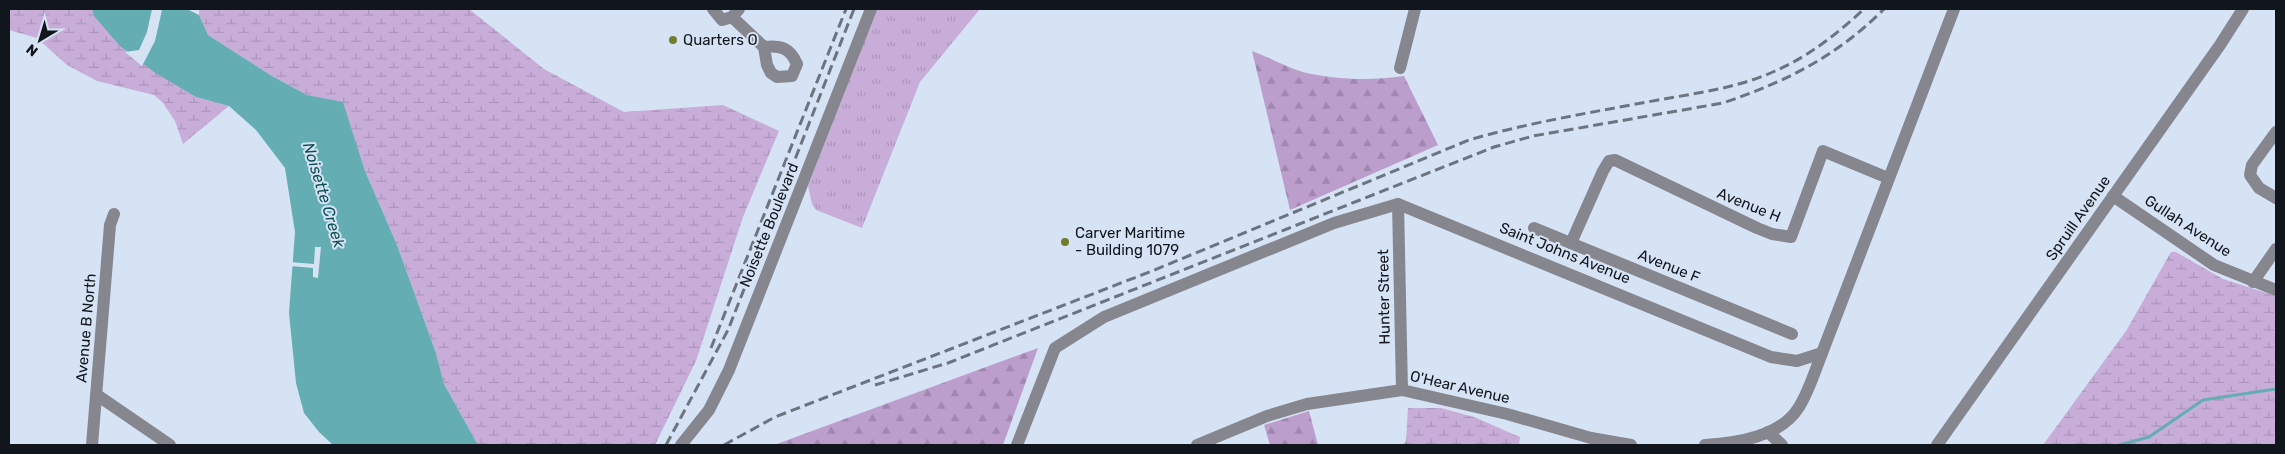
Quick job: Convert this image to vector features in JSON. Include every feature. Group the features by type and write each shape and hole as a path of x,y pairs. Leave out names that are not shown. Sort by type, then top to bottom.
{"street":[{"path":"713,9 722,20 735,13 764,47"},
{"name":"Noisette Boulevard","path":"682,445 709,410 729,370 871,9"},
{"path":"1400,68 1415,9"},
{"path":"1705,445 1739,441 1768,432 1785,421 1798,408 1822,353 1954,9"},
{"name":"Spruill Avenue","path":"1937,445 2220,45 2243,9"},
{"path":"2276,132 2252,165 2250,175 2259,188 2276,198"},
{"name":"Avenue H","path":"1571,243 1609,161 1615,160 1757,228 1772,234 1790,237 1823,151 1888,178"},
{"name":"Gullah Avenue","path":"2113,196 2214,265 2276,290"},
{"path":"1017,445 1055,348 1104,317 1334,223 1398,204"},
{"name":"Saint Johns Avenue","path":"1398,204 1771,357 1797,361 1822,353"},
{"name":"Hunter Street","path":"1398,204 1402,390"},
{"name":"Avenue B North","path":"92,445 110,225 114,214"},
{"name":"Avenue F","path":"1534,228 1792,334"},
{"path":"2254,282 2276,249"},
{"name":"O'Hear Avenue","path":"1197,445 1267,416 1307,404 1402,390 1507,414 1591,438 1631,445"},
{"path":"97,395 170,445"},
{"path":"1768,432 1782,445"}],"green space":[{"path":"9,9 92,9 94,16 196,97 229,106 183,144 175,121 163,103 154,95 97,81 67,65 37,38 9,30"},
{"path":"199,9 469,9 544,69 624,112 723,105 779,131 743,217 696,361 655,445 478,445 444,384 436,353 397,245 365,171 343,103 307,95 272,76 208,35 199,15"},
{"path":"877,9 980,9 920,82 862,228 816,210 812,204 808,186"},
{"path":"1252,51 1296,70 1315,75 1353,79 1379,79 1404,76 1438,145 1290,210"},
{"path":"2171,252 2176,252 2223,279 2276,296 2276,445 2043,445 2126,331"},
{"path":"1038,348 1003,445 774,445"},
{"path":"1408,408 1441,408 1474,417 1520,437 1519,445 1403,445 1406,441"},
{"path":"1309,411 1318,445 1270,445 1264,425"}],"water":[{"name":"Noisette Creek","path":"92,9 187,9 199,15 208,35 272,76 307,95 343,102 365,171 397,245 436,353 444,384 478,445 333,445 319,432 304,413 296,383 289,313 295,232 285,168 256,130 229,106 196,97 154,72 120,46 94,16"}],"pier":[{"path":"152,9 162,9 155,41 142,66 125,52 139,50 147,32"},
{"path":"315,247 321,247 318,278 313,277 313,268 290,266 290,262 314,264"}],"waterway":[{"path":"2119,445 2149,437 2203,400 2276,389"}],"railway":[{"path":"711,348 846,9"},
{"path":"666,445 728,330 854,9"},
{"path":"724,445 775,417 1152,271 1469,140 1563,118 1717,89 1761,77 1811,52 1864,9"},
{"path":"875,385 948,363 1494,147 1533,136 1723,103 1746,95 1810,66 1848,41 1884,9"}],"place":[{"name":"Quarters O","path":"673,40"},
{"name":"Carver Maritime - Building 1079","path":"1065,242"}]}
